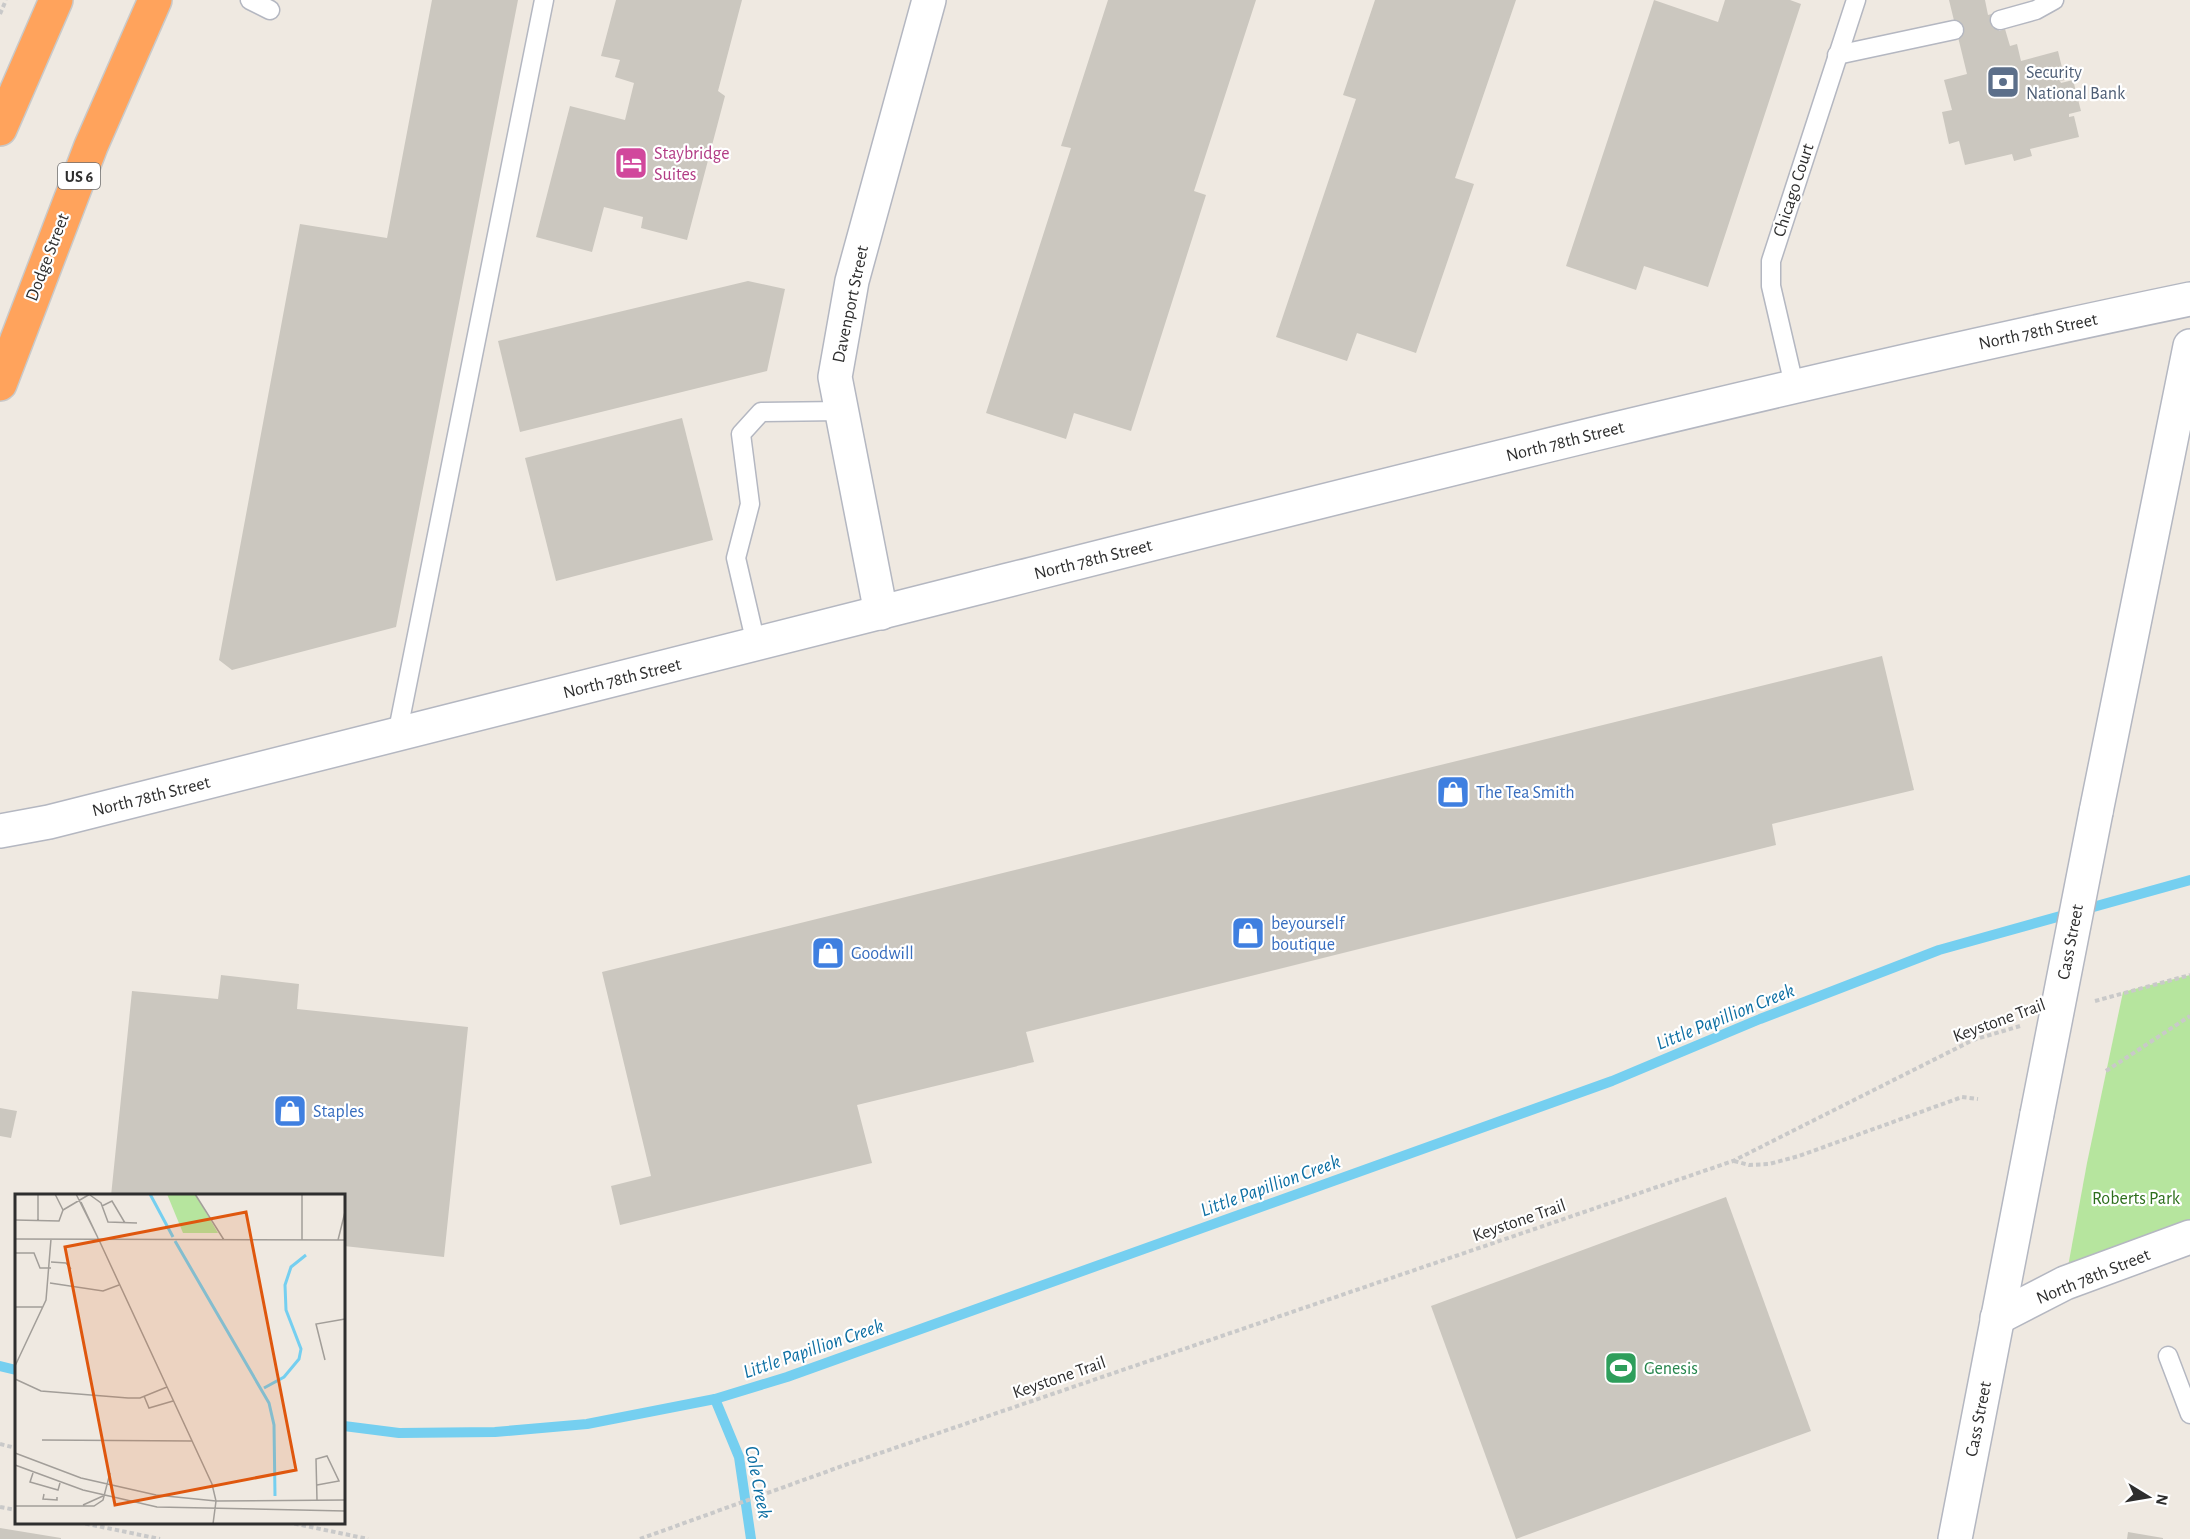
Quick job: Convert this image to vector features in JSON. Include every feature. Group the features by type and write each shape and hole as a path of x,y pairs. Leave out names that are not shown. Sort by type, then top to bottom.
{"highway":[{"path":"0,129 56,0"},
{"name":"Dodge Street","path":"0,384 91,146 155,0"}],"main road":[{"name":"Davenport Street","path":"881,612 835,377 852,281 929,0"},
{"name":"North 78th Street","path":"0,831 49,822 1457,467 1794,385 2190,299"},
{"name":"Cass Street","path":"1955,1539 2096,812 2190,346"},
{"name":"North 78th Street","path":"1997,1318 2065,1283 2190,1237"}],"lane":[{"path":"250,0 270,10"},
{"path":"397,735 544,0"},
{"name":"Chicago Court","path":"1794,385 1772,286 1771,261 1856,0"},
{"path":"2000,20 2036,10 2054,0"},
{"path":"1838,55 1954,30"},
{"path":"756,644 736,558 750,504 741,434 761,412 842,411"},
{"path":"2168,1356 2190,1414"}],"path":[{"path":"0,14 6,0"},
{"path":"2091,1003 2190,975"},
{"path":"2106,1071 2190,1016"},
{"name":"Keystone Trail","path":"640,1539 845,1465 1733,1161 1973,1040 2027,1023"},
{"path":"1733,1161 1749,1165 1769,1164 1799,1156 1962,1097 1978,1099"},
{"path":"0,1444 15,1448"},
{"path":"0,1507 15,1510"},
{"path":"88,1524 160,1539"},
{"path":"297,1524 368,1539"}],"green space":[{"name":"Roberts Park","path":"2190,975 2190,1237 2065,1283 2087,1163 2123,992"}],"building":[{"path":"432,0 518,0 396,627 232,670 219,660 300,224 387,238"},
{"name":"Staybridge Suites","path":"616,0 742,0 718,91 725,96 687,240 641,228 643,217 604,207 592,252 536,237 570,106 625,120 634,83 615,77 620,60 601,56"},
{"path":"1108,0 1256,0 1194,191 1206,195 1131,431 1074,413 1066,439 986,413 1071,148 1061,146"},
{"path":"1375,0 1516,0 1455,178 1474,184 1416,353 1357,333 1347,361 1276,337 1356,99 1343,95"},
{"path":"1654,0 1718,22 1725,0 1790,0 1801,4 1708,287 1644,266 1636,290 1566,266"},
{"name":"Security National Bank","path":"1949,0 1985,0 1988,15 1995,13 1999,31 2005,29 2010,46 2017,44 2021,61 2058,51 2065,80 2060,81 2061,83 2073,80 2081,111 2069,114 2069,117 2074,116 2079,137 2030,149 2032,156 2014,161 2012,154 1965,165 1959,141 1949,144 1942,112 1952,110 1944,80 1967,74"},
{"path":"748,281 785,289 767,371 520,432 498,341"},
{"path":"682,418 713,540 556,581 525,458"},
{"path":"1882,656 1914,790 1772,824 1776,845 1026,1032 1034,1062 857,1105 872,1163 620,1225 611,1186 651,1176 602,972"},
{"name":"Staples","path":"221,975 299,984 297,1009 468,1027 444,1257 345,1246 345,1194 111,1194 132,991 218,999"},
{"path":"0,1108 17,1111 11,1138 0,1136"},
{"name":"Genesis","path":"1726,1197 1811,1431 1516,1539 1431,1306"},
{"path":"0,1528 61,1538 61,1539 0,1539"},
{"path":"2128,1532 2163,1538 2163,1539 2127,1539"}],"waterway":[{"name":"Little Papillion Creek","path":"345,1426 399,1433 495,1432 587,1424 715,1399 787,1377 1612,1081 1760,1019 1939,950 2190,880"},
{"name":"Little Papillion Creek","path":"0,1366 15,1370"},
{"name":"Cole Creek","path":"715,1399 739,1457 751,1539"}],"place":[{"name":"Security National Bank","path":"2003,82"},
{"name":"Staybridge Suites","path":"631,163"},
{"name":"The Tea Smith","path":"1453,792"},
{"name":"beyourself boutique","path":"1248,933"},
{"name":"Goodwill","path":"828,953"},
{"name":"Staples","path":"290,1111"},
{"name":"Genesis","path":"1621,1368"}]}
